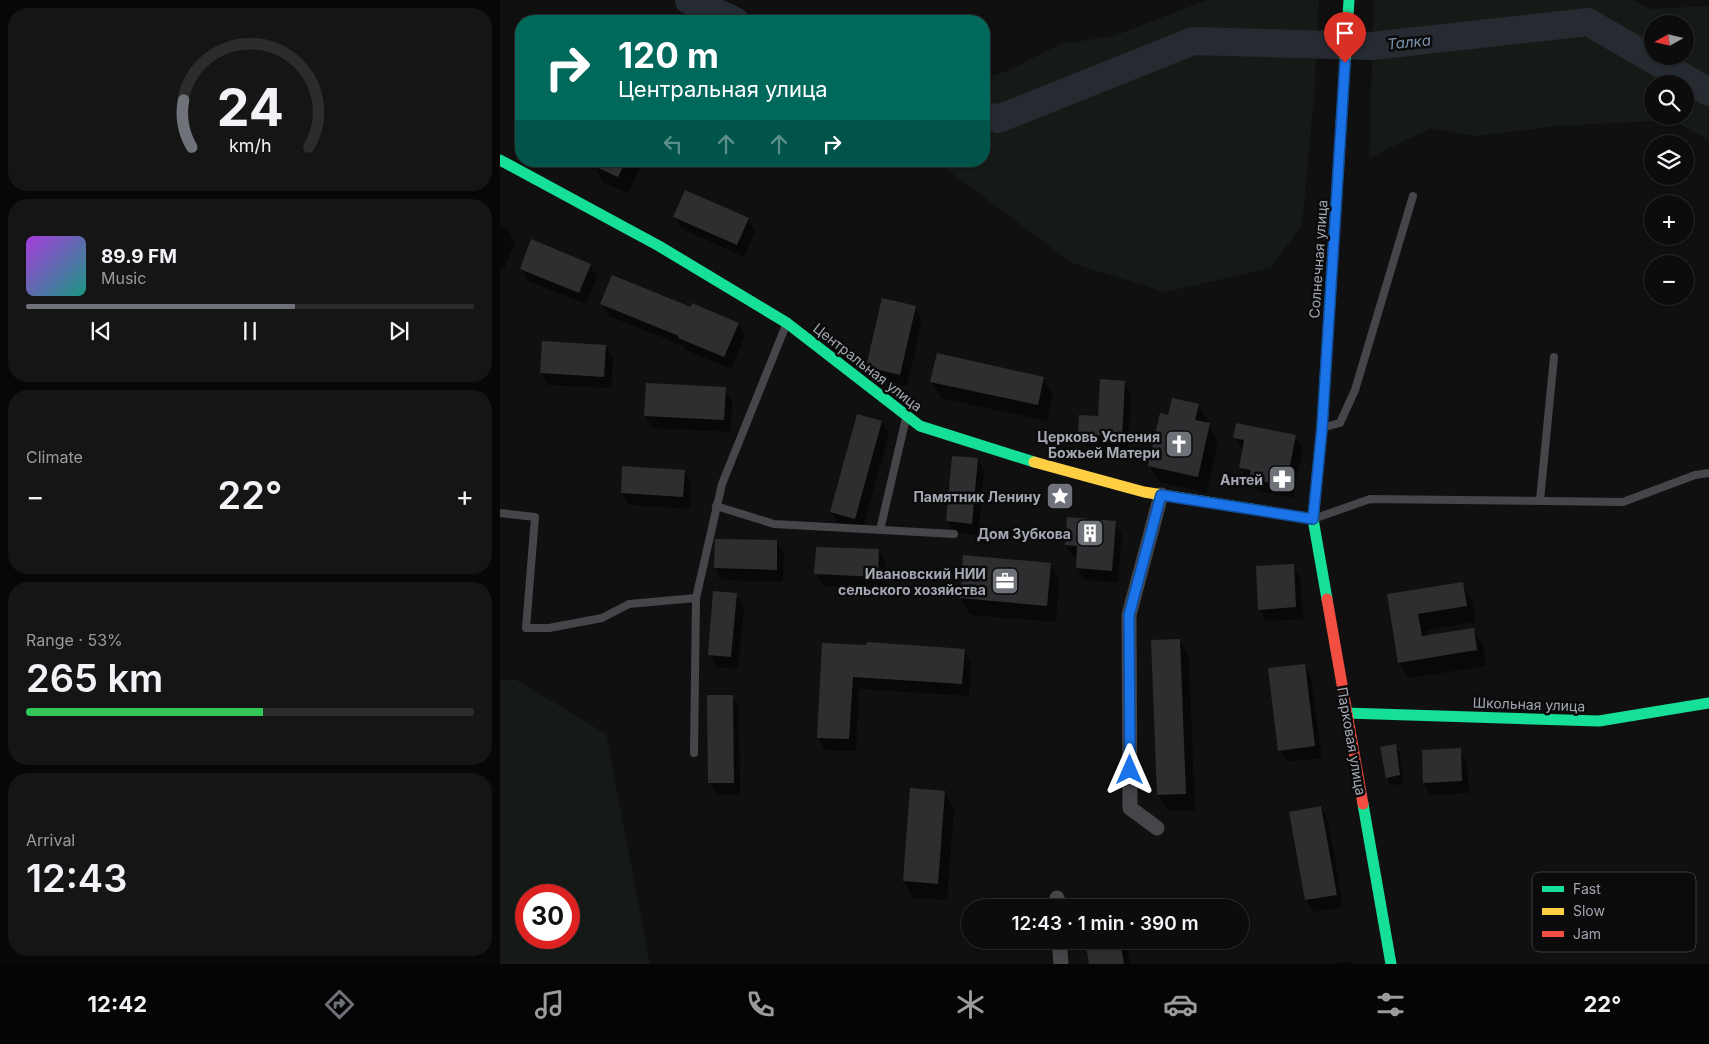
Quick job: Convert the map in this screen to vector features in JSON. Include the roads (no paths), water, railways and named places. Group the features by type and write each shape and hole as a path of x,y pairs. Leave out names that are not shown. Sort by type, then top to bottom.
{"street":[{"name":"Солнечная улица","path":"1313,519 1322,428 1349,0"},
{"name":"Центральная улица","path":"500,160 659,246 787,323 920,426 1118,486 1161,495 1313,519"},
{"path":"1157,828 1130,808 1129,615 1161,495"},
{"name":"Парковая улица","path":"1313,519 1391,964"},
{"name":"Школьная улица","path":"1346,713 1599,721 1709,703"},
{"path":"1060,949 1061,964"}],"lane":[{"path":"1322,428 1340,423 1355,390 1413,196"},
{"path":"694,753 696,598 722,484 787,323"},
{"path":"1540,500 1554,357"},
{"path":"880,530 907,416"},
{"path":"1313,519 1370,499 1623,502 1695,475 1709,473"},
{"path":"716,506 774,524 954,534"},
{"path":"500,513 535,516 526,628 549,628 602,618 629,604 696,598"}],"waterway":[{"name":"Талка","path":"689,0 722,15"},
{"name":"Талка","path":"990,117 998,119 1193,41 1372,46 1588,22 1709,92"}],"place":[{"name":"Церковь Успения Божьей Матери","path":"1179,444"},
{"name":"Антей","path":"1282,479"},
{"name":"Памятник Ленину","path":"1060,496"},
{"name":"Дом Зубкова","path":"1090,533"},
{"name":"Ивановский НИИ сельского хозяйства","path":"1005,581"}]}
